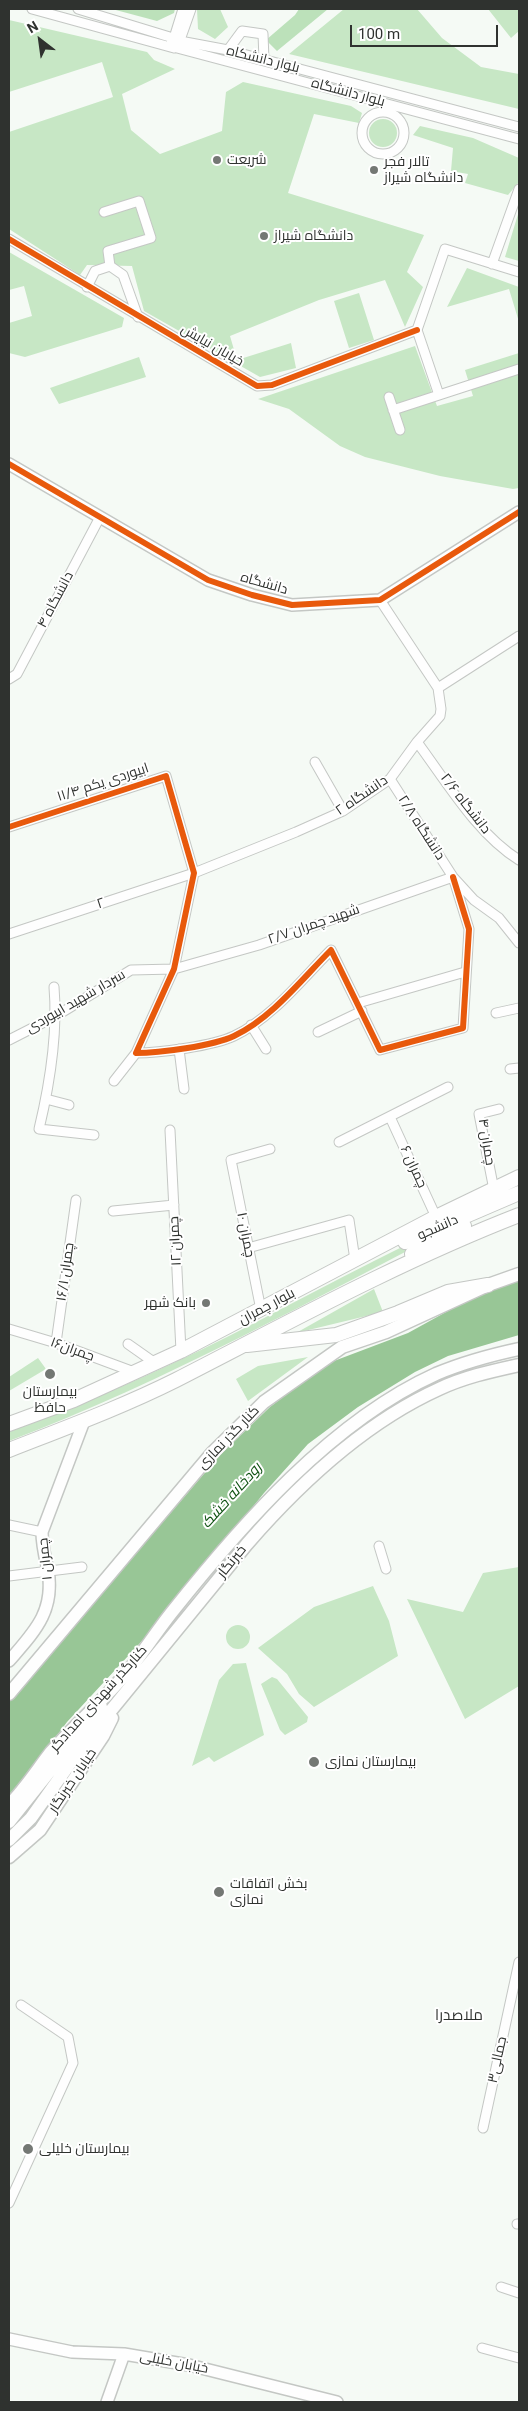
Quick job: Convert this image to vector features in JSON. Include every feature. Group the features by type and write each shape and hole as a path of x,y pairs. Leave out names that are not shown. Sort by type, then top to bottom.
{"main road":[{"name":"بلوار چمران","path":"9,1424 74,1400 181,1351 436,1216 519,1178"},
{"name":"دانشجو","path":"355,1260 411,1240 519,1193"},
{"name":"دانشجو","path":"365,1283 422,1248 477,1219 519,1202"},
{"name":"بلوار چمران","path":"9,1450 84,1421 174,1380 365,1283 519,1215"},
{"name":"کنار گذر نمازی","path":"9,1694 212,1454 264,1402 342,1347 386,1332 488,1285 519,1274"},
{"path":"237,1347 336,1335 398,1313 448,1292 488,1285"},
{"name":"کنارگذر شهدای امدادگر","path":"9,1805 78,1722 128,1671 172,1612 265,1502 321,1452 374,1410 434,1375 456,1366 519,1349"},
{"name":"خبرنگار","path":"9,1840 31,1818 86,1741 247,1544 274,1512 310,1478 368,1432 438,1389 483,1373 519,1365"},
{"path":"9,1822 88,1725 128,1671"},
{"name":"خیابان خبرنگار","path":"9,1857 40,1830 103,1736 124,1695"}],"street":[{"name":"بلوار دانشکاه","path":"32,9 176,42 228,50 519,127"},
{"name":"بلوار دانشکاه","path":"78,9 176,42"},
{"path":"176,42 184,9"},
{"path":"176,42 191,9"},
{"path":"228,50 242,31 263,34 264,60"},
{"name":"بلوار دانشگاه","path":"176,42 519,139"},
{"path":"375,114 389,114 399,121 403,133 402,140 395,150 383,154 376,153 365,145 362,131 364,124 375,114"},
{"path":"492,264 519,190"},
{"path":"104,212 139,201 151,238 108,252 110,266"},
{"name":"خیابان نیایش","path":"9,239 250,384 265,386 417,330"},
{"path":"439,395 417,330 445,249 519,272"},
{"path":"87,287 95,271 110,266"},
{"path":"110,266 123,274 138,317"},
{"path":"393,410 519,369"},
{"path":"389,397 400,430"},
{"name":"دانشگاه","path":"9,464 208,580 252,595 292,605 380,600 519,512"},
{"name":"۴ دانشگاه","path":"9,679 17,674 100,517"},
{"name":"۲ دانشگاه","path":"194,873 343,811 390,779 417,742 440,716 438,688 380,600"},
{"path":"438,688 519,636"},
{"name":"۲/۶ دانشگاه","path":"417,742 480,826 498,846 519,860"},
{"path":"315,762 343,811"},
{"name":"۱۱/۴ ابیوردی یکم","path":"9,827 166,776 194,873"},
{"name":"۲/۸ دانشگاه","path":"390,779 453,876"},
{"path":"114,1081 136,1053 174,969 194,873"},
{"name":"۲","path":"9,934 194,873"},
{"path":"453,876 474,900 499,918 519,944"},
{"path":"136,1053 155,1053 233,1037 264,1016 331,950 380,1050 463,1028 469,929 453,876"},
{"name":"۲/۷ شهید چمران","path":"174,969 258,945 453,876"},
{"name":"سردار شهید ابیوردی","path":"9,1040 56,1016 131,970 174,969"},
{"path":"318,1032 360,1007 412,988 465,972"},
{"path":"54,987 56,1016 46,1099 39,1129 94,1135"},
{"path":"496,1013 519,1008"},
{"path":"251,1025 266,1049"},
{"path":"179,1049 184,1089"},
{"path":"339,1142 448,1087"},
{"path":"46,1099 69,1105"},
{"name":"۴ چمران","path":"494,1190 479,1114 499,1109"},
{"name":"۶ چمران","path":"390,1116 436,1216"},
{"name":"۱۲ چمران","path":"170,1130 181,1351"},
{"name":"۱۰ چمران","path":"261,1310 231,1160 270,1149"},
{"name":"۱۶/۱ چمران","path":"56,1343 76,1200"},
{"path":"113,1211 174,1205"},
{"path":"248,1248 349,1220 355,1260"},
{"name":"چمران۱۶","path":"9,1329 56,1343 135,1372"},
{"path":"128,1344 155,1363"},
{"name":"چمران ۱","path":"9,1661 33,1633 46,1612 49,1596 48,1571 42,1546 42,1532 84,1421"},
{"path":"9,1525 42,1532"},
{"path":"378,1546 386,1569"},
{"path":"9,1576 82,1567"},
{"name":"جمالی۳","path":"483,2128 519,1962"},
{"path":"9,2202 73,2063 68,2037 21,2005"},
{"path":"501,2287 519,2293"},
{"name":"خیابان خلیلی","path":"9,2339 72,2352 124,2354 189,2365 337,2402"},
{"path":"482,2348 519,2358"},
{"path":"107,2402 124,2354"}],"shaded area":[{"path":"112,9 175,9 174,13 157,21"},
{"path":"197,9 220,9 228,27 215,39 198,29"},
{"path":"299,9 328,9 277,51 266,40 295,15"},
{"path":"344,9 417,9 442,38 481,67 519,74 519,109 289,54"},
{"path":"488,9 519,9 519,31 511,38"},
{"path":"9,20 147,52 154,60 175,69 122,94 131,130 160,154 222,131 226,92 243,82 351,106 362,113 359,123 314,114 288,193 424,235 407,272 423,287 405,327 385,280 319,300 230,336 237,360 291,343 296,368 260,377 144,311 132,266 87,265 80,275 9,229 9,132 113,97 102,62 9,92"},
{"path":"383,119 393,123 397,133 393,143 383,147 373,143 369,133 373,123"},
{"path":"420,126 473,138 519,158 519,182 508,195 465,183 468,174 451,171 453,148 413,135"},
{"path":"519,211 519,261 505,257"},
{"path":"9,252 124,318 122,327 25,357 9,353 9,323 32,316 24,286 9,290"},
{"path":"467,268 519,287 519,322 509,289 447,307"},
{"path":"359,293 374,340 349,348 334,301"},
{"path":"415,346 437,406 473,396 465,370 519,353 519,488 513,489 440,476 365,457 340,446 289,409 258,399"},
{"path":"139,357 146,377 59,404 50,388"},
{"path":"463,1218 465,1221 296,1309 183,1365 126,1392 9,1441 9,1432 92,1399 173,1363"},
{"path":"374,1289 383,1312 296,1333"},
{"path":"308,1357 248,1401 236,1379 258,1366"},
{"path":"38,1358 46,1369 9,1391 9,1377"},
{"path":"519,1567 519,1686 465,1719 407,1599 463,1612 483,1573"},
{"path":"373,1586 389,1621 398,1656 314,1707 299,1694 287,1674 258,1648 314,1607"},
{"path":"233,1625 243,1625 250,1632 250,1642 243,1649 233,1649 226,1642 226,1632"},
{"path":"246,1663 264,1735 214,1762 209,1757 192,1766 219,1680 233,1664"},
{"path":"272,1677 277,1679 308,1717 307,1722 285,1735 280,1730 261,1684"}],"water":[{"name":"رودخانه خشک","path":"519,1279 519,1335 448,1356 415,1372 358,1407 308,1444 264,1493 166,1615 67,1722 9,1800 9,1702 220,1455 270,1407 326,1364 408,1333 466,1301 511,1280"}],"cycle path":[{"path":"9,239 257,386 272,385 417,330"},
{"path":"9,464 208,580 252,595 292,605 380,600 519,512"},
{"path":"9,827 166,776 194,873 174,969 136,1053 186,1048 213,1043 234,1036 274,1009 331,950 380,1050 463,1028 469,929 453,877"}],"place":[{"name":"شریعت","path":"217,160"},
{"name":"تالار فجر دانشگاه شیراز","path":"374,170"},
{"name":"دانشگاه شیراز","path":"264,236"},
{"name":"بانک شهر","path":"206,1303"},
{"name":"بیمارستان حافظ","path":"50,1374"},
{"name":"بیمارستان نمازی","path":"314,1762"},
{"name":"بخش اتفاقات نمازی","path":"219,1892"},
{"name":"بیمارستان خلیلی","path":"28,2149"}],"district":[{"name":"ملاصدرا","path":"459,2016"}]}
